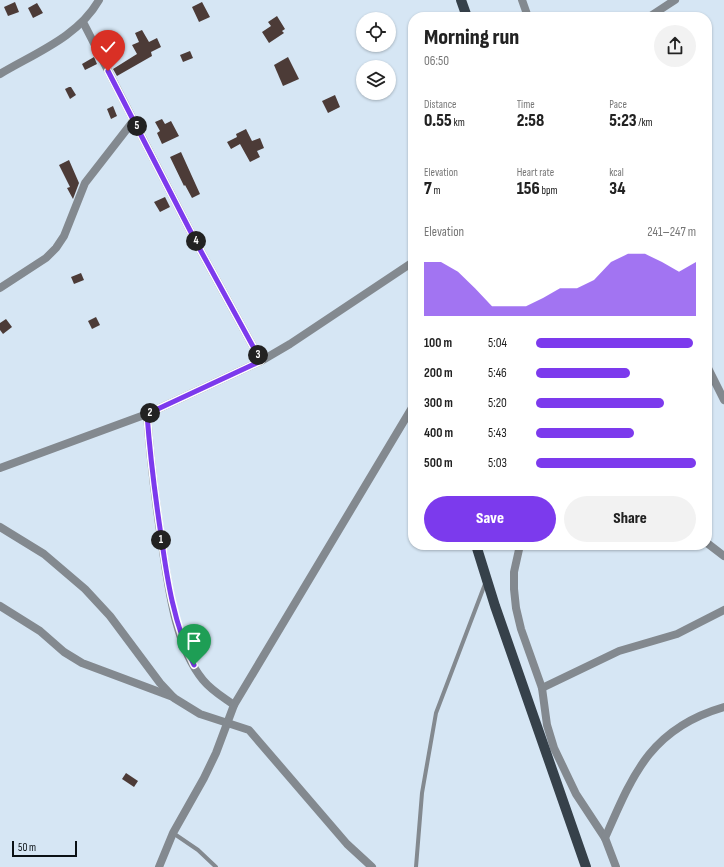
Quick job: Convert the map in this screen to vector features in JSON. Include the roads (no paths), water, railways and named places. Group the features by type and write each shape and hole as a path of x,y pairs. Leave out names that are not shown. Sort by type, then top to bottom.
{"main road":[{"path":"461,0 465,12"},
{"path":"478,550 586,867"}],"street":[{"path":"0,74 60,40 82,22 100,0"},
{"path":"522,0 526,12"},
{"path":"657,12 675,0"},
{"path":"82,22 197,244 261,361"},
{"path":"0,288 46,258 56,248 64,236 85,183 134,120"},
{"path":"0,468 147,414 261,361 290,344 408,265"},
{"path":"712,376 724,400"},
{"path":"147,414 150,455 164,555 179,630 185,648 203,680 216,693 234,704"},
{"path":"159,867 172,833 204,778 216,753 234,704 408,414"},
{"path":"0,527 44,554 85,589 110,616 156,678 174,698"},
{"path":"712,547 724,556"},
{"path":"519,550 514,572 516,608 521,629 542,688 547,725 558,760 576,794 605,838 616,867"},
{"path":"0,606 40,631 64,652 82,663 174,698 200,714 244,728 257,738 347,844 372,867"},
{"path":"542,688 619,652 677,634 724,610"},
{"path":"605,838 631,780 643,760 662,740 688,720 724,707"}],"lane":[{"path":"416,867 421,800 436,714 487,581"},
{"path":"172,833 198,850 216,867"}]}
